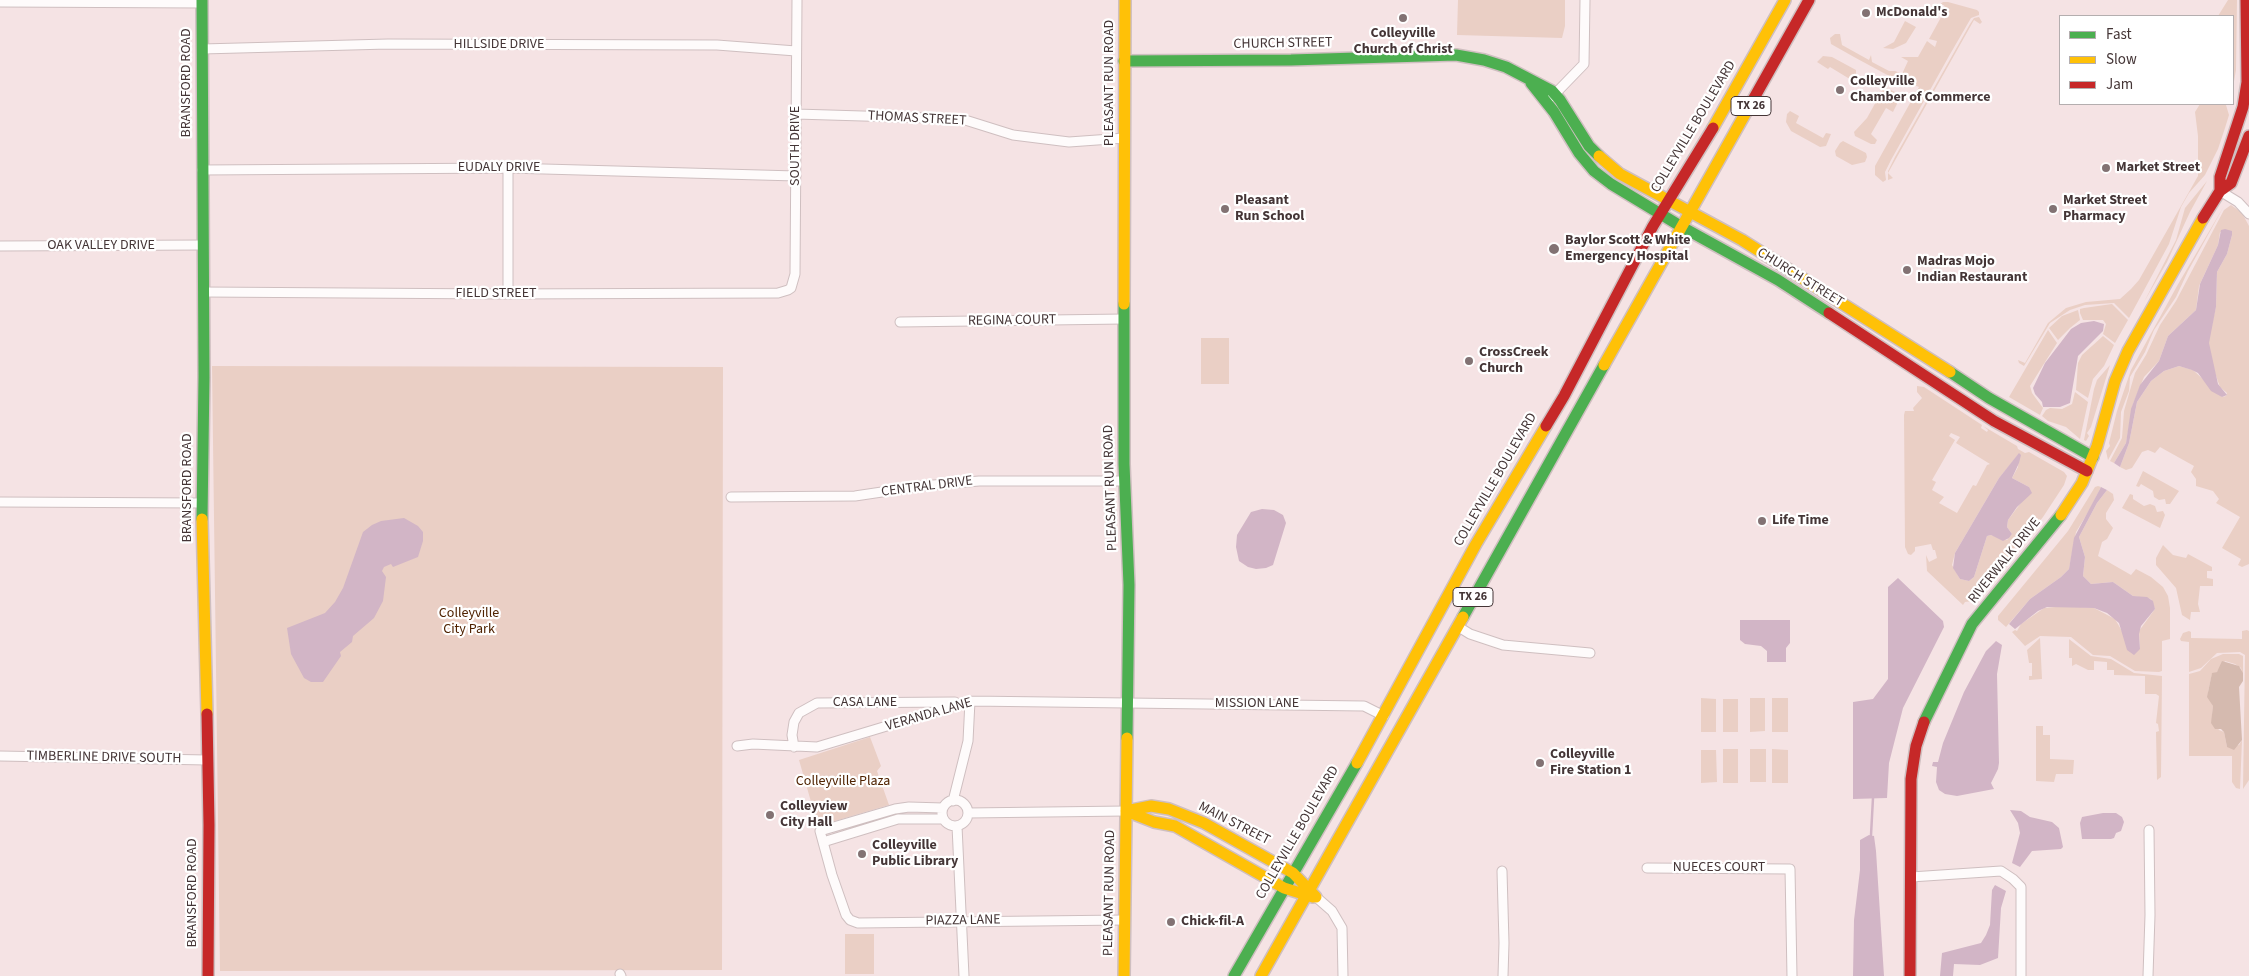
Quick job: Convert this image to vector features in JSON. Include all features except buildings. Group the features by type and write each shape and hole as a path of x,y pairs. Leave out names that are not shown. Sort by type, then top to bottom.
{"street":[{"name":"SOUTH DRIVE","path":"788,290 791,288 795,274 797,0"},
{"name":"PLEASANT RUN ROAD","path":"1124,976 1129,585 1124,481 1125,0"},
{"path":"1551,98 1584,64 1585,0"},
{"name":"COLLEYVILLE BOULEVARD","path":"1234,976 1384,716 1476,544 1564,396 1660,214 1721,115 1785,0"},
{"name":"TX 26","path":"1261,976 1310,894 1457,626 1809,0"},
{"path":"2246,0 2247,98 2220,177 2220,191 2238,202 2249,214"},
{"path":"0,2 202,1"},
{"name":"BRANSFORD ROAD","path":"202,1 202,503 207,760 208,976"},
{"name":"HILLSIDE DRIVE","path":"202,49 388,44 697,45 796,51"},
{"name":"CHURCH STREET","path":"1124,61 1291,60 1456,55 1495,63 1528,79 1551,98 1600,158 1620,174 1742,240 1989,398 2093,457"},
{"name":"CHURCH STREET","path":"1551,98 1570,140 1590,166 1611,184 1682,227 1778,280 1994,421 2019,432 2087,471"},
{"name":"THOMAS STREET","path":"796,114 962,119 1013,135 1068,142 1125,138"},
{"name":"RIVERWALK DRIVE","path":"1910,976 1910,778 1916,746 1926,713 1972,624 2066,509 2093,457 2115,382 2128,351 2191,236 2220,191 2231,183 2249,136"},
{"path":"1590,166 1600,158"},
{"path":"508,168 508,294"},
{"name":"EUDALY DRIVE","path":"202,170 508,168 796,176"},
{"name":"OAK VALLEY DRIVE","path":"0,246 203,245"},
{"name":"FIELD STREET","path":"203,292 508,294 778,292 788,290"},
{"path":"1826,311 1833,297"},
{"name":"REGINA COURT","path":"900,322 1124,319"},
{"path":"1914,369 1924,355"},
{"name":"CENTRAL DRIVE","path":"730,497 854,496 922,486 979,481 1124,481"},
{"path":"0,502 202,503"},
{"path":"1440,610 1457,626 1470,634 1503,645 1590,653"},
{"path":"953,801 965,805 968,813 965,822 957,826 951,826 943,819 898,819 823,842 820,831 895,809 910,807 943,808 953,801 968,742 970,700"},
{"name":"VERANDA LANE","path":"737,746 752,744 817,747 970,700 1128,704"},
{"name":"CASA LANE","path":"794,747 792,735 799,713 817,703 932,703 970,700"},
{"name":"MISSION LANE","path":"1128,704 1364,706 1384,716"},
{"path":"1384,716 1401,727"},
{"name":"TIMBERLINE DRIVE SOUTH","path":"0,756 207,760"},
{"name":"MAIN STREET","path":"968,813 1126,811 1151,806 1169,809 1204,823 1293,872 1310,894"},
{"path":"943,808 943,819"},
{"name":"MAIN STREET","path":"1126,811 1154,822 1175,826 1284,888 1310,894"},
{"path":"957,826 964,976"},
{"path":"2148,976 2150,915 2149,830"},
{"name":"PIAZZA LANE","path":"823,842 846,915 850,920 858,923 1124,920"},
{"name":"NUECES COURT","path":"1647,868 1790,868 1792,976"},
{"path":"1502,871 1504,943 1502,976"},
{"path":"1910,876 2001,871 2014,879 2021,887 2021,976"},
{"path":"1310,894 1330,908 1342,928 1344,976"}],"green space":[{"path":"1458,0 1565,0 1565,26 1562,38 1457,35"},
{"path":"2228,0 2237,0 2236,70 2234,81 2234,15 2219,15"},
{"path":"1943,2 1977,10 1979,15 1971,18 1949,56 1891,160 1885,172 1886,180 1883,182 1875,175 1875,166 1919,87 1909,83 1904,84 1854,57 1831,44 1830,38 1835,34 1840,34 1842,45 1869,60 1871,55 1872,62 1889,71 1902,74 1908,61 1901,57 1918,57 1927,41 1935,47 1937,41 1929,39 1945,10 1944,5 1938,6"},
{"path":"1979,17 1982,22 1980,24 1974,20 1888,173 1895,157 1970,24 1974,18"},
{"path":"1905,21 1916,27 1906,43 1893,49 1883,48 1894,42"},
{"path":"1823,56 1832,57 1856,70 1853,81 1830,67 1828,69 1817,62"},
{"path":"1887,88 1895,92 1897,104 1893,112 1886,108 1871,134 1877,140 1875,144 1871,144 1855,136 1854,132 1867,118 1883,89"},
{"path":"2199,105 2226,105 2229,115 2218,149 2205,175 2189,193 2181,207 2169,244 2129,318 2114,303 2085,305 2070,310 2050,323 2024,366 2019,363 2018,360 2025,363 2048,323 2066,308 2086,302 2120,299 2139,280 2198,176 2198,136 2195,112"},
{"path":"1790,111 1799,116 1796,123 1823,138 1826,133 1831,134 1826,146 1820,147 1791,131 1786,122 1787,114"},
{"path":"1843,141 1866,153 1865,162 1852,165 1836,156 1835,151"},
{"path":"1888,173 1893,178 1888,180"},
{"path":"2207,181 2190,212 2167,262 2144,302 2176,240 2185,208"},
{"path":"2231,205 2242,213 2249,226 2249,564 2242,567 2238,565 2241,559 2222,548 2240,517 2216,503 2219,499 2213,491 2196,486 2196,479 2191,472 2194,466 2160,447 2155,453 2148,450 2142,452 2132,468 2126,470 2120,467 2129,443 2137,402 2151,381 2164,371 2179,366 2193,370 2222,397 2226,396 2227,393 2220,387 2215,373 2209,348 2209,337 2216,307 2217,272 2227,254 2232,235 2220,232 2218,245 2199,286 2196,310 2168,336 2159,361 2144,377 2133,404 2126,443 2114,463 2110,461 2122,438 2124,411 2135,373 2224,210"},
{"path":"2224,206 2188,271 2176,297 2154,330 2145,352 2130,377 2129,391 2121,412 2120,438 2108,460 2106,451 2110,446 2109,443 2117,411 2131,370"},
{"path":"2112,304 2128,320 2115,343 2103,334 2106,324 2103,320 2083,320 2080,313 2080,309"},
{"path":"2078,310 2080,320 2058,340 2049,328 2062,316"},
{"path":"2048,330 2057,343 2030,386 2032,393 2043,408 2040,415 2009,397"},
{"path":"2103,336 2114,345 2104,366 2093,379 2088,398 2076,390 2078,363 2082,355"},
{"path":"1201,338 1229,338 1229,384 1201,384"},
{"path":"2110,365 2086,441 2084,440 2094,389 2097,380"},
{"name":"Colleyville City Park","path":"212,366 723,367 722,970 220,971"},
{"path":"1917,386 1924,387 1982,425 1981,428 1987,432 1988,430 1983,426 2017,446 2018,449 2025,453 2029,452 2064,472 2067,476 2064,485 2043,517 2022,543 2014,548 2015,551 1973,601 1965,602 1963,605 1927,571 1926,555 1929,562 1937,558 1931,544 1915,547 1915,551 1911,555 1908,554 1905,547 1904,415 1905,411 1914,411 1913,408 1922,398 1917,392","holes":["1951,433 1960,437 1956,443 1990,464 1987,465 1976,486 1973,485 1957,513 1939,503 1944,497 1932,490 1936,482 1932,480 1955,440 1949,436","2019,454 2018,467 2012,478 2029,487 2023,500 2008,520 2007,527 2012,534 2007,540 1991,535 1987,536 1974,577 1969,581 1960,579 1952,565 1955,553 1999,478"]},
{"path":"2075,392 2088,402 2080,439 2066,427 2048,421 2042,416 2050,408 2062,409 2072,404"},
{"path":"2143,471 2179,491 2170,504 2166,504 2165,499 2159,500 2154,497 2153,491 2141,484 2139,487 2136,486"},
{"path":"2095,487 2101,487 2076,532 2069,569 2030,599 2006,627 1998,620 1998,616 2068,531"},
{"path":"2107,490 2113,494 2114,500 2106,513 2106,519 2113,528 2107,539 2102,542 2098,556 2131,575 2136,569 2151,577 2163,587 2168,596 2170,639 2162,641 2162,671 2159,672 2135,671 2110,656 2093,655 2071,637 2040,636 2025,646 2012,632 2017,631 2021,624 2044,608 2066,606 2094,608 2115,619 2123,633 2140,649 2139,631 2155,609 2151,599 2133,596 2113,582 2091,584 2083,576 2085,557 2079,537 2097,503"},
{"path":"2130,494 2133,495 2133,499 2144,506 2150,504 2155,506 2157,512 2163,511 2165,515 2160,528 2122,508"},
{"path":"2163,545 2173,555 2186,558 2188,554 2212,567 2212,571 2207,571 2207,578 2213,579 2213,586 2200,586 2198,604 2200,612 2191,612 2190,620 2182,615 2176,588 2156,565 2156,558"},
{"path":"2189,631 2191,632 2191,638 2242,639 2242,631 2249,631 2249,780 2243,789 2245,655 2240,652 2217,653 2201,668 2189,672 2189,642 2181,641 2180,639 2183,633"},
{"path":"2040,638 2042,679 2029,680 2029,676 2032,676 2032,663 2029,663 2027,650"},
{"path":"2069,639 2091,656 2111,659 2134,673 2162,676 2161,777 2157,780 2156,732 2159,731 2158,724 2156,723 2159,696 2156,694 2145,694 2145,676 2114,675 2114,670 2107,670 2107,662 2094,661 2094,670 2088,670 2076,664 2072,666 2072,658 2069,658"},
{"path":"2223,654 2239,654 2243,656 2243,676 2241,668 2225,661 2217,672 2212,674 2208,692 2213,706 2212,719 2219,730 2224,732 2227,747 2239,745 2242,740 2240,789 2236,788 2232,782 2232,756 2189,756 2189,674 2200,671 2211,659"},
{"path":"1701,698 1716,699 1716,732 1701,732"},
{"path":"1750,698 1765,698 1765,731 1750,732"},
{"path":"1772,698 1788,698 1788,732 1772,732"},
{"path":"1723,699 1738,699 1738,732 1723,732"},
{"path":"2036,726 2043,726 2043,735 2050,735 2050,759 2074,760 2073,774 2056,774 2054,782 2036,781"},
{"name":"Colleyville Plaza","path":"870,737 881,766 877,771 889,805 818,826 799,760"},
{"path":"1723,749 1738,749 1738,783 1723,783"},
{"path":"1750,749 1766,749 1766,782 1750,782"},
{"path":"1772,749 1788,750 1788,783 1772,783"},
{"path":"1701,750 1716,750 1717,782 1701,783"},
{"path":"845,934 874,934 874,974 845,974"}],"shaded area":[{"path":"2221,230 2232,231 2232,235 2227,254 2217,272 2216,307 2209,343 2218,384 2227,395 2222,397 2211,391 2198,373 2192,370 2179,366 2164,371 2151,381 2137,402 2129,443 2120,467 2114,463 2126,443 2131,409 2140,385 2159,361 2168,336 2196,310 2200,284 2218,245"},
{"path":"2094,321 2104,324 2103,331 2078,356 2070,403 2060,407 2043,407 2033,388 2045,363 2071,329 2081,323"},
{"path":"2019,453 2021,455 2019,463 2012,478 2029,487 2032,493 2017,507 2008,520 2007,527 2012,534 2009,538 2003,541 1991,535 1987,536 1974,577 1969,581 1960,579 1953,568 1955,553 1999,478"},
{"path":"2101,487 2107,490 2097,503 2079,537 2085,557 2083,576 2091,584 2113,582 2133,596 2147,597 2153,601 2155,609 2141,626 2139,634 2140,649 2134,655 2127,650 2119,623 2107,613 2094,608 2047,607 2038,611 2015,629 2009,624 2030,599 2069,569 2074,538"},
{"path":"1262,509 1274,510 1283,515 1286,523 1273,565 1256,569 1248,567 1239,561 1236,547 1237,535 1251,512"},
{"path":"404,518 418,526 423,532 423,541 418,557 393,567 391,564 384,567 382,571 386,577 383,601 374,618 353,636 352,642 340,652 341,656 323,682 311,682 304,678 291,654 287,628 325,613 335,602 343,588 363,532 381,521"},
{"path":"1898,578 1943,621 1944,627 1903,708 1889,763 1887,798 1853,799 1853,702 1873,699 1888,679 1888,587"},
{"path":"1740,620 1790,620 1790,643 1786,648 1786,662 1767,662 1767,651 1761,646 1745,644 1740,640"},
{"path":"1996,641 2002,645 1997,674 1999,763 1991,783 1994,789 1957,796 1945,794 1939,790 1936,782 1937,767 1932,766 1933,762 1938,762 1943,743 1964,692 1986,651"},
{"path":"2222,661 2239,666 2243,673 2243,681 2239,687 2242,740 2234,750 2227,747 2224,732 2221,729 2215,729 2211,723 2213,706 2207,697 2212,673 2217,672"},
{"path":"2010,810 2021,811 2030,817 2052,822 2059,828 2063,847 2061,849 2032,851 2020,867 2012,863 2020,833 2018,823"},
{"path":"2103,813 2116,813 2122,817 2124,822 2121,831 2116,833 2114,838 2111,839 2082,839 2080,823 2082,817"},
{"path":"1869,835 1874,836 1876,851 1884,976 1853,976 1854,920 1860,870 1860,840"},
{"path":"1995,885 2006,891 2001,908 1998,958 1980,965 1954,964 1953,976 1940,976 1942,953 1981,943 1986,935 1990,925 1992,890"}],"waterway":[{"path":"1871,835 1873,798"}],"traffic: fast":[{"path":"202,0 204,377 202,519"},
{"path":"1124,61 1291,60 1456,55 1484,60 1506,67 1552,91 1560,100 1589,146 1599,156"},
{"path":"1531,83 1554,112 1579,153 1594,171 1611,184 1682,227 1778,280 1829,313"},
{"path":"1124,304 1124,464 1129,585 1127,738"},
{"path":"1463,617 1604,365"},
{"path":"1950,372 1989,398 2093,457"},
{"path":"1924,722 1972,624 2061,515"},
{"path":"1234,976 1357,763"}],"traffic: slow":[{"path":"1124,304 1125,0"},
{"path":"1713,128 1785,0"},
{"path":"1604,365 1749,107"},
{"path":"1599,156 1620,174 1742,240 1950,372"},
{"path":"2061,515 2082,483 2097,446 2115,381 2128,351 2203,218"},
{"path":"1357,763 1476,544 1546,426"},
{"path":"202,519 207,714"},
{"path":"1261,976 1463,617"},
{"path":"1124,976 1127,738"},
{"path":"1126,811 1151,806 1169,809 1204,823 1293,873 1316,897"},
{"path":"1126,811 1154,822 1175,826 1284,888 1313,897"}],"traffic: jam":[{"path":"1749,107 1809,0"},
{"path":"2220,191 2220,177 2243,107 2247,82 2246,0"},
{"path":"1546,426 1564,396 1653,226 1713,128"},
{"path":"2203,218 2220,191 2231,183 2249,136"},
{"path":"1829,313 1994,421 2087,471"},
{"path":"207,714 209,825 208,976"},
{"path":"1910,976 1911,779 1916,746 1924,722"}],"place":[{"name":"McDonald's","path":"1866,13"},
{"name":"Colleyville Church of Christ","path":"1403,18"},
{"name":"Colleyville Chamber of Commerce","path":"1840,90"},
{"name":"Market Street","path":"2106,168"},
{"name":"Pleasant Run School","path":"1225,209"},
{"name":"Market Street Pharmacy","path":"2053,209"},
{"name":"Baylor Scott & White Emergency Hospital","path":"1554,249"},
{"name":"Madras Mojo Indian Restaurant","path":"1907,270"},
{"name":"CrossCreek Church","path":"1469,361"},
{"name":"Life Time","path":"1762,521"},
{"name":"Colleyville Fire Station 1","path":"1540,763"},
{"name":"Colleyview City Hall","path":"770,815"},
{"name":"Colleyville Public Library","path":"862,854"},
{"name":"Chick-fil-A","path":"1171,922"}]}
